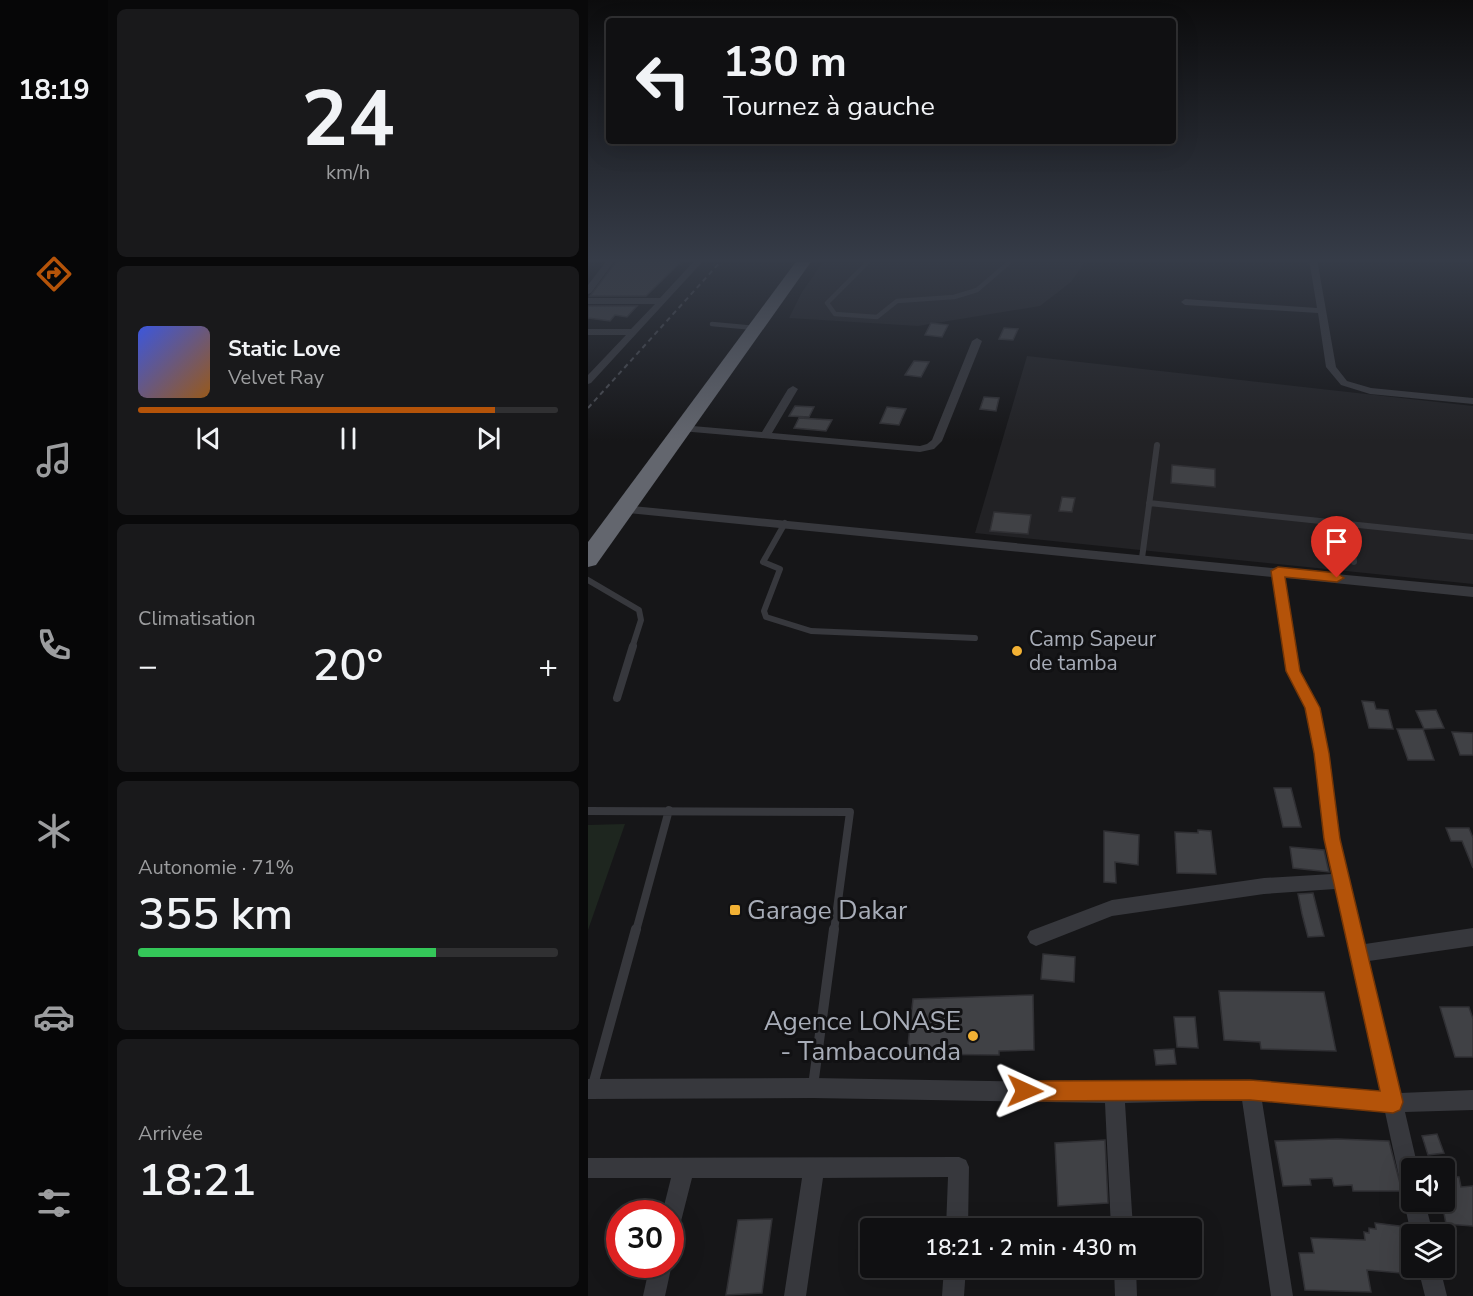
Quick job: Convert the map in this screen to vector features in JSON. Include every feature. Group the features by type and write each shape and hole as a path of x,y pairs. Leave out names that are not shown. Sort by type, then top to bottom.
{"highway":[{"path":"588,559 761,319"}],"street":[{"path":"590,377 645,319"},
{"path":"1323,319 1331,367 1344,383 1370,391 1473,401"},
{"path":"588,332 634,332"},
{"path":"681,428 930,447 938,441 977,341"},
{"path":"765,435 793,389"},
{"path":"622,509 1278,571 1473,592"},
{"path":"1278,571 1293,671 1312,708 1322,753 1332,839 1406,1158"},
{"path":"1036,937 1112,908 1264,886 1342,881"},
{"path":"1359,954 1473,937"},
{"path":"590,1089 813,1088 1114,1093 1250,1090 1393,1102 1473,1100"},
{"path":"1250,1090 1282,1296"},
{"path":"1114,1093 1121,1218"},
{"path":"588,1168 959,1167 957,1218"},
{"path":"676,1200 684,1168"},
{"path":"795,1296 814,1168"},
{"path":"654,1296 658,1278"},
{"path":"953,1296 954,1278"},
{"path":"1125,1278 1126,1296"},
{"path":"1432,1278 1436,1296"}],"lane":[{"path":"712,324 755,328"},
{"path":"1142,558 1158,445"},
{"path":"1149,503 1473,537"},
{"path":"785,523 763,562 780,569 764,611 766,616 811,631 975,638"},
{"path":"1349,524 1354,562"},
{"path":"588,580 639,610 641,620 617,698"},
{"path":"590,1089 669,810"},
{"path":"588,811 850,812 813,1088"}],"shaded area":[{"path":"813,319 958,319 918,326"},
{"path":"1027,356 1473,406 1473,584 975,533"},
{"path":"625,824 588,930 588,825"}],"building":[{"path":"931,323 948,325 942,337 925,335"},
{"path":"1004,328 1018,329 1013,340 999,339"},
{"path":"914,361 929,362 921,377 905,375"},
{"path":"984,397 999,398 996,411 980,409"},
{"path":"795,406 814,407 809,417 789,416"},
{"path":"887,407 906,409 899,425 880,423"},
{"path":"799,418 832,420 826,431 794,428"},
{"path":"1172,465 1215,469 1215,487 1171,483"},
{"path":"1062,497 1075,498 1072,512 1059,511"},
{"path":"994,512 1031,515 1028,534 990,531"},
{"path":"1362,701 1374,702 1376,709 1388,710 1393,729 1369,728"},
{"path":"1436,710 1444,728 1424,729 1416,711"},
{"path":"1397,729 1423,729 1434,760 1408,760"},
{"path":"1452,732 1473,733 1473,755 1460,755"},
{"path":"1274,788 1291,788 1301,827 1283,827"},
{"path":"1446,828 1469,828 1473,838 1473,868 1462,841 1451,841"},
{"path":"1198,830 1211,831 1216,874 1177,873 1175,832 1198,833"},
{"path":"1104,831 1139,835 1138,865 1115,862 1116,883 1104,882"},
{"path":"1290,847 1324,850 1329,872 1293,868"},
{"path":"1313,893 1324,936 1308,937 1302,914 1298,894"},
{"path":"1043,954 1075,957 1074,982 1041,979"},
{"path":"1219,991 1324,992 1336,1051 1261,1049 1260,1042 1224,1040"},
{"path":"1033,995 1034,1050 999,1051 999,1055 907,1054 913,999"},
{"path":"1440,1007 1469,1007 1473,1019 1473,1057 1455,1057"},
{"path":"1174,1017 1195,1017 1198,1048 1177,1047"},
{"path":"1174,1049 1176,1064 1156,1065 1154,1050"},
{"path":"1437,1134 1444,1153 1428,1155 1422,1136"},
{"path":"1337,1139 1389,1141 1401,1191 1353,1191 1352,1185 1334,1186 1332,1178 1310,1179 1311,1185 1283,1186 1275,1141"},
{"path":"1105,1140 1108,1203 1058,1206 1055,1143"},
{"path":"1455,1177 1459,1177 1461,1187 1473,1186 1473,1226 1446,1224 1444,1212 1455,1212"},
{"path":"772,1219 762,1293 726,1295 738,1220"},
{"path":"1375,1223 1401,1226 1401,1273 1367,1270 1371,1292 1305,1290 1299,1253 1314,1253 1311,1238 1365,1240 1364,1232 1369,1233 1369,1228 1376,1229"}],"railway":[{"path":"588,408 668,319"}],"place":[{"name":"Camp Sapeur de tamba","path":"1017,651"},
{"name":"Garage Dakar","path":"735,910"},
{"name":"Agence LONASE - Tambacounda","path":"973,1036"}],"route":[{"path":"1025,1091 1114,1093 1250,1090 1393,1102 1332,839 1322,753 1312,708 1293,671 1278,571 1337,578"}]}
